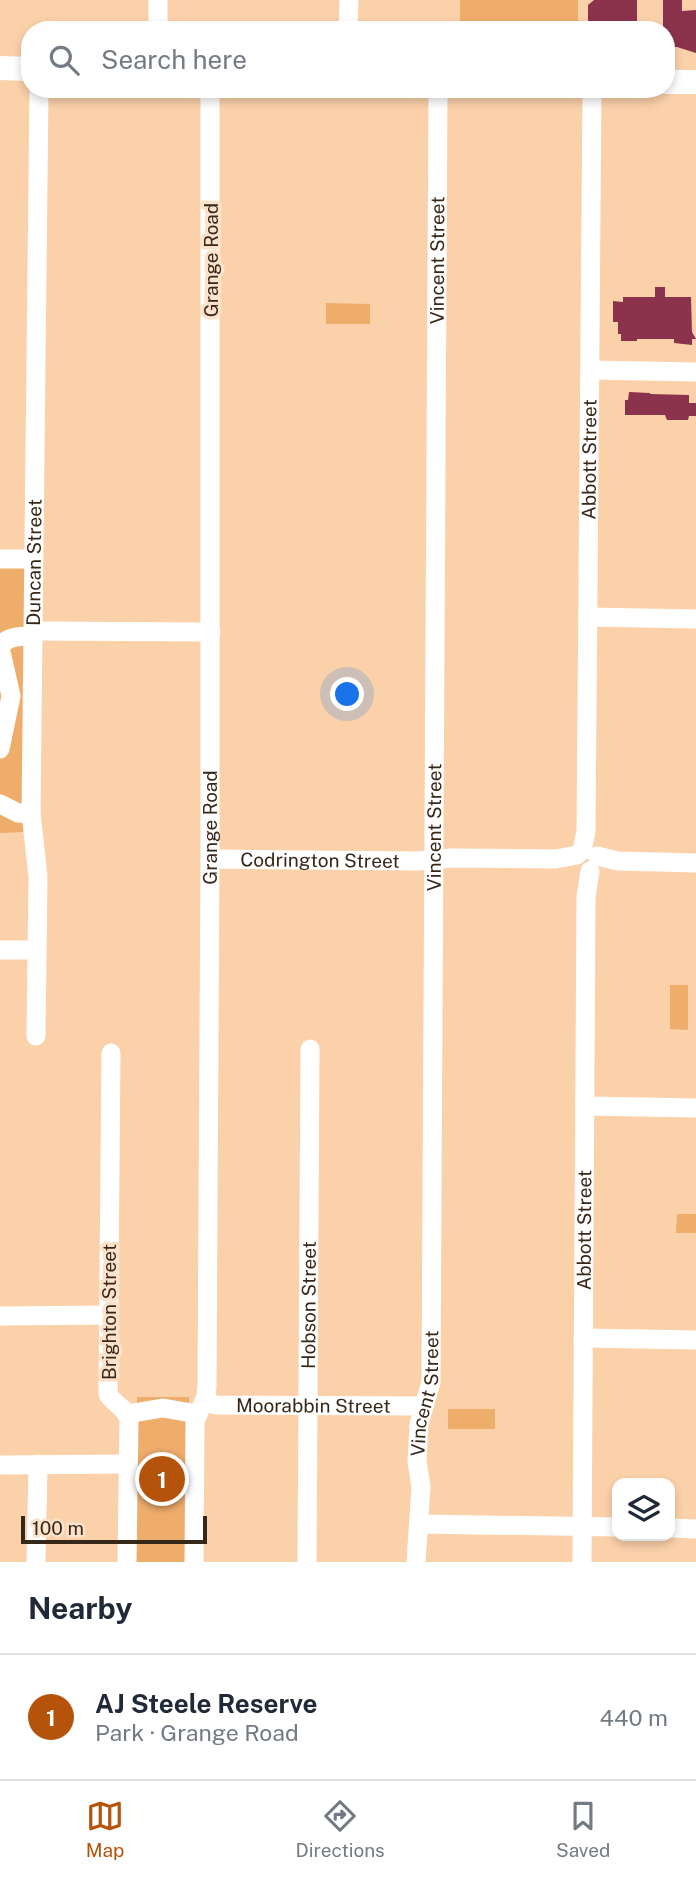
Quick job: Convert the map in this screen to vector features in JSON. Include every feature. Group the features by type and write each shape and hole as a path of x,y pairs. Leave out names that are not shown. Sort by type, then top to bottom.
{"main road":[{"path":"0,68 21,69"},
{"path":"675,82 696,82"}],"street":[{"path":"158,0 158,21"},
{"path":"348,21 349,0"},
{"name":"Duncan Street","path":"36,1036 38,876 31,814 38,98"},
{"name":"Grange Road","path":"194,1562 195,1421 207,1392 211,859 211,98"},
{"name":"Vincent Street","path":"416,1562 421,1487 417,1461 419,1424 431,1382 438,98"},
{"name":"Abbott Street","path":"582,1562 592,98"},
{"path":"590,370 696,372"},
{"path":"0,559 34,559"},
{"path":"588,617 696,619"},
{"path":"0,749 11,696 0,647 3,641 33,634 211,632"},
{"path":"0,804 18,813 31,814"},
{"name":"Codrington Street","path":"211,859 402,861 451,858 696,863"},
{"path":"0,950 36,950"},
{"name":"Hobson Street","path":"307,1562 310,1049"},
{"name":"Brighton Street","path":"111,1053 108,1394 127,1414"},
{"path":"585,1106 696,1108"},
{"path":"0,1316 109,1315"},
{"path":"583,1338 696,1340"},
{"name":"Moorabbin Street","path":"127,1414 163,1408 216,1405 424,1406"},
{"path":"127,1414 127,1562"},
{"path":"36,1562 38,1464"},
{"path":"0,1465 128,1464"},
{"path":"419,1524 612,1527"},
{"path":"675,1528 696,1529"}],"shaded area":[{"path":"460,0 578,0 578,21 460,21"},
{"path":"326,303 370,304 370,324 326,324"},
{"path":"0,566 23,568 25,571 25,832 0,833"},
{"path":"670,985 688,985 688,1030 670,1029"},
{"path":"677,1214 696,1214 696,1233 676,1233"},
{"path":"137,1397 189,1397 188,1562 135,1562"},
{"path":"448,1409 495,1409 495,1429 448,1429"}],"building":[{"path":"594,0 637,0 637,21 588,21 588,5"},
{"path":"663,0 682,0 682,11 696,10 696,53 675,47 675,21 663,21"},
{"path":"655,287 665,287 665,297 691,297 692,332 696,339 692,339 692,345 674,343 674,339 621,341 618,322 613,322 613,301 623,302 623,297 655,297"},
{"path":"629,392 689,395 689,403 696,403 696,416 689,416 688,420 667,420 665,415 625,415 625,400 628,400"}],"place":[{"name":"AJ Steele Reserve","path":"162,1479"}]}
